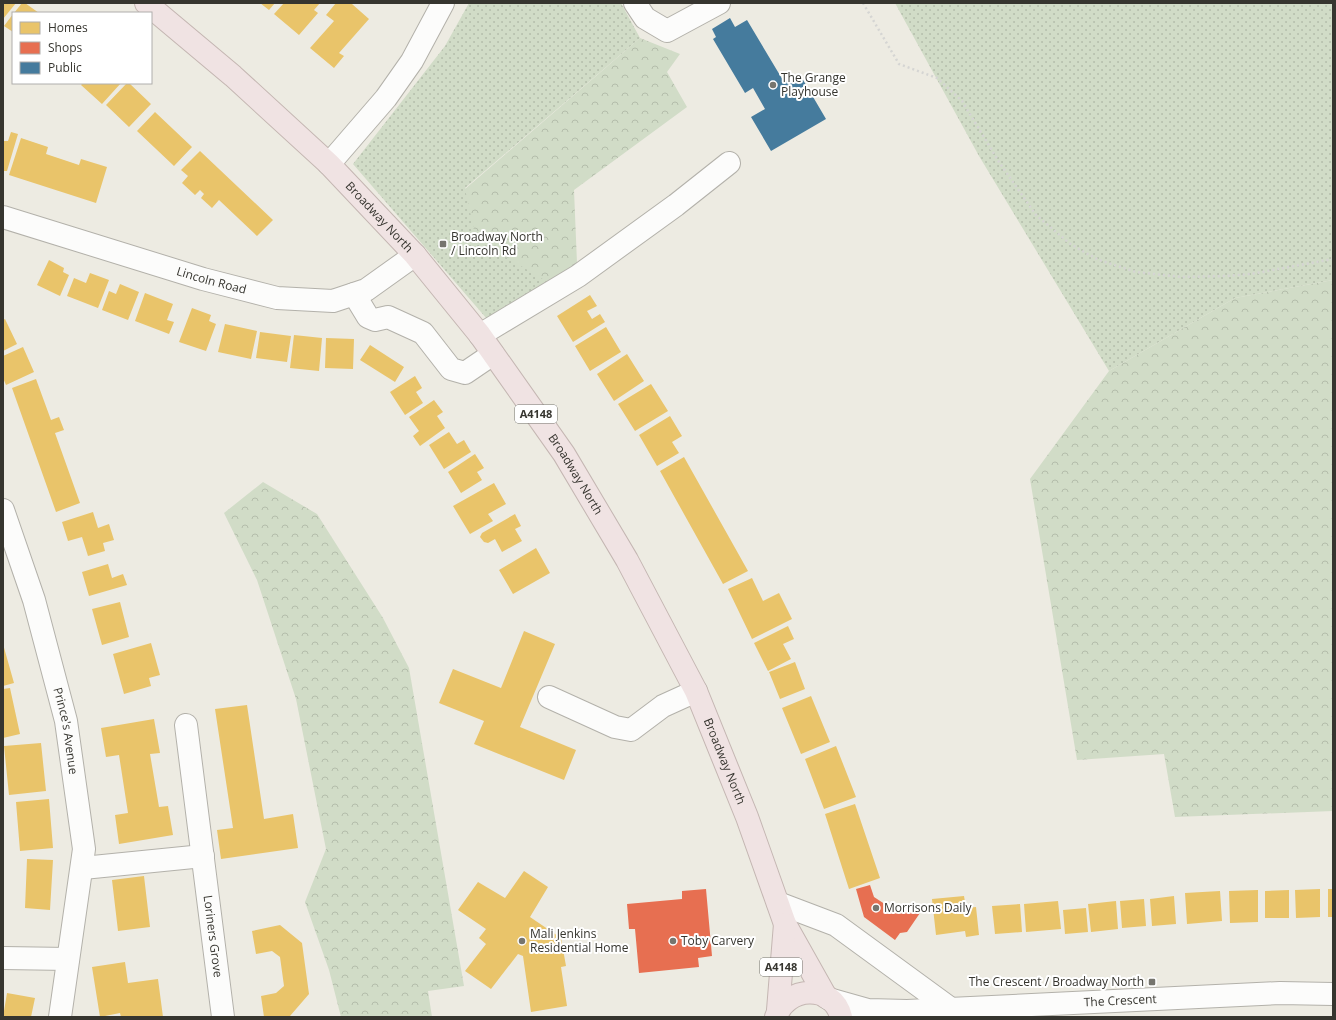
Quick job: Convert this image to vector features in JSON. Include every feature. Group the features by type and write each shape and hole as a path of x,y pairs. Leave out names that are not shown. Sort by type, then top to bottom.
{"highway":[{"name":"Broadway North","path":"146,3 233,76 329,164 415,255 480,335 564,454 626,560 696,691 747,817 785,924 832,1004"},
{"name":"Broadway North","path":"773,1014 785,924"},
{"path":"773,1014 787,1000 799,993 813,992 832,1004"}],"street":[{"path":"329,164 386,98 412,61 443,3"},
{"path":"635,3 645,18 667,31 719,3"},
{"path":"480,335 583,272 676,205 729,163"},
{"name":"Lincoln Road","path":"3,217 202,280 277,298 333,301 366,290 415,255"},
{"path":"354,294 368,317 375,320 388,318 423,333 451,369 465,373 493,354"},
{"name":"Prince's Avenue","path":"3,510 34,600 66,721 84,849 83,868 60,1017"},
{"path":"549,696 615,727 631,730 663,706 696,691"},
{"name":"Loriners Grove","path":"186,725 223,1017"},
{"path":"83,868 203,856"},
{"path":"778,903 836,925 951,1009"},
{"path":"3,958 68,959"},
{"name":"The Crescent","path":"832,1004 901,1014 951,1009 1280,993 1333,994"}],"path":[{"path":"864,3 899,64 937,78 962,101 998,162 1036,215 1069,242 1084,252 1099,260 1136,272 1181,277 1251,274 1333,259"}],"green space":[{"path":"469,3 621,3 640,38 465,188 551,284 487,319 353,164 445,46"},
{"path":"895,3 1333,3 1333,280 1235,298 1109,371 979,156"},
{"path":"640,38 680,54 667,72 687,107 574,190 577,263 551,284 476,239 465,189"},
{"path":"1333,280 1333,811 1175,817 1164,754 1077,760 1030,479 1109,371 1235,298"},
{"path":"263,482 317,514 383,618 409,668 464,986 428,991 432,1017 341,1017 329,970 305,902 326,849 296,699 257,580 224,513"}],"building: Homes":[{"path":"3,3 16,3 3,19"},
{"path":"22,3 25,3 38,12 15,12"},
{"path":"260,3 275,3 269,10"},
{"path":"284,3 320,3 314,10 318,13 299,35 274,14"},
{"path":"336,3 353,3 352,4 369,19 339,53 344,56 334,68 310,48 334,21 326,15"},
{"path":"12,15 12,31 4,26"},
{"path":"82,84 120,84 102,104 81,85"},
{"path":"126,84 130,84 151,104 129,127 106,105"},
{"path":"155,112 192,147 174,166 137,131"},
{"path":"11,132 18,134 7,171 3,171 3,141 8,141"},
{"path":"21,138 48,147 46,154 79,165 81,159 107,167 96,203 9,175"},
{"path":"200,151 273,220 257,236 219,200 212,208 201,198 204,194 200,190 195,195 182,183 188,176 181,170"},
{"path":"49,260 64,268 63,272 69,275 60,296 37,285"},
{"path":"90,273 109,280 98,308 67,296 74,278 86,283"},
{"path":"120,284 139,292 128,320 102,310 109,291 116,294"},
{"path":"145,293 173,304 167,320 174,322 169,334 135,321"},
{"path":"590,295 597,306 587,311 592,319 600,314 605,322 573,342 557,316"},
{"path":"192,308 211,315 209,321 216,324 206,351 179,342"},
{"path":"5,319 17,344 3,351 3,320"},
{"path":"225,324 257,331 251,359 218,352"},
{"path":"606,327 621,352 590,371 575,346"},
{"path":"260,332 291,336 287,362 256,358"},
{"path":"294,335 322,338 319,371 290,368"},
{"path":"326,338 354,339 353,369 325,368"},
{"path":"370,345 404,367 395,382 360,360"},
{"path":"23,347 34,372 6,385 3,378 3,356"},
{"path":"627,354 644,381 614,401 597,374"},
{"path":"415,376 422,388 416,392 423,403 405,415 390,392"},
{"path":"36,379 51,420 59,417 64,430 55,433 80,503 56,512 12,388"},
{"path":"651,384 668,411 635,431 618,404"},
{"path":"434,400 443,412 437,416 445,428 420,446 413,436 419,431 409,417"},
{"path":"670,416 682,436 672,442 679,453 657,466 639,435"},
{"path":"449,432 457,444 464,440 471,452 444,469 429,445"},
{"path":"475,454 484,468 477,472 482,480 461,493 448,472"},
{"path":"684,457 748,571 723,584 660,471"},
{"path":"494,483 506,504 488,514 493,521 470,534 453,506"},
{"path":"93,512 98,528 109,524 114,540 103,543 105,551 88,556 82,537 68,541 62,522"},
{"path":"515,514 521,526 515,529 522,541 502,552 495,539 488,543 484,542 480,537 482,533"},
{"path":"536,548 550,573 513,594 499,570"},
{"path":"108,564 112,578 123,574 127,585 89,596 82,572"},
{"path":"752,578 763,601 779,593 792,619 752,639 728,589"},
{"path":"120,602 129,637 102,645 92,609"},
{"path":"788,626 794,639 783,644 791,659 768,671 754,643"},
{"path":"524,631 555,644 520,727 576,750 564,780 474,744 484,721 439,703 453,669 501,688"},
{"path":"151,643 160,675 149,678 151,686 124,694 113,654"},
{"path":"3,644 14,683 3,686"},
{"path":"795,662 805,689 780,699 769,672"},
{"path":"10,688 20,734 3,738 3,689"},
{"path":"811,696 830,742 801,754 782,708"},
{"path":"247,705 264,819 293,814 298,848 221,859 217,830 233,828 215,709"},
{"path":"154,719 160,753 150,754 159,807 168,806 173,835 119,844 115,815 128,813 119,755 106,757 101,728"},
{"path":"41,743 46,791 9,795 4,746"},
{"path":"836,746 856,797 824,809 805,759"},
{"path":"49,799 53,848 20,851 16,802"},
{"path":"855,804 880,878 849,889 825,814"},
{"path":"27,859 53,860 50,910 25,908"},
{"name":"Mali Jenkins Residential Home","path":"524,871 548,887 530,917 561,938 566,966 561,967 567,1006 531,1012 523,956 518,954 491,989 465,971 486,944 479,938 486,929 458,910 478,882 505,898"},
{"path":"144,876 150,927 118,931 112,880"},
{"path":"1320,889 1320,917 1296,918 1295,890"},
{"path":"1328,889 1333,889 1333,917 1328,917"},
{"path":"1258,890 1258,922 1230,923 1229,891"},
{"path":"1289,890 1289,918 1265,918 1265,891"},
{"path":"1220,891 1222,921 1187,924 1185,893"},
{"path":"964,896 966,908 976,907 979,935 966,937 965,931 936,935 932,899"},
{"path":"1174,896 1176,924 1152,926 1150,899"},
{"path":"1144,899 1146,926 1122,928 1120,901"},
{"path":"1058,901 1061,929 1026,932 1024,904"},
{"path":"1116,901 1118,929 1091,932 1088,904"},
{"path":"1020,904 1022,932 995,934 992,906"},
{"path":"1086,908 1088,932 1065,934 1063,910"},
{"path":"280,925 302,943 309,994 290,1016 264,1017 261,996 276,993 284,986 280,957 272,951 256,954 252,931"},
{"path":"125,962 128,983 158,979 163,1017 121,1017 120,1013 100,1017 92,967"},
{"path":"7,993 35,998 31,1017 3,1017"}],"building: Shops":[{"name":"Morrisons Daily","path":"870,885 874,897 900,914 908,904 920,913 907,932 900,933 895,940 864,917 856,889"},
{"name":"Toby Carvery","path":"706,889 712,956 698,958 699,967 639,973 635,929 629,929 627,904 682,899 682,891"}],"building: Public":[{"name":"The Grange Playhouse","path":"730,18 735,27 747,20 784,82 799,73 826,119 771,151 751,117 765,109 753,88 745,93 713,39 716,37 712,29"}],"place":[{"name":"The Grange Playhouse","path":"773,85"},
{"name":"Broadway North / Lincoln Rd","path":"443,244"},
{"name":"Morrisons Daily","path":"876,908"},
{"name":"Mali Jenkins Residential Home","path":"522,941"},
{"name":"Toby Carvery","path":"673,941"},
{"name":"The Crescent / Broadway North","path":"1152,982"}]}
